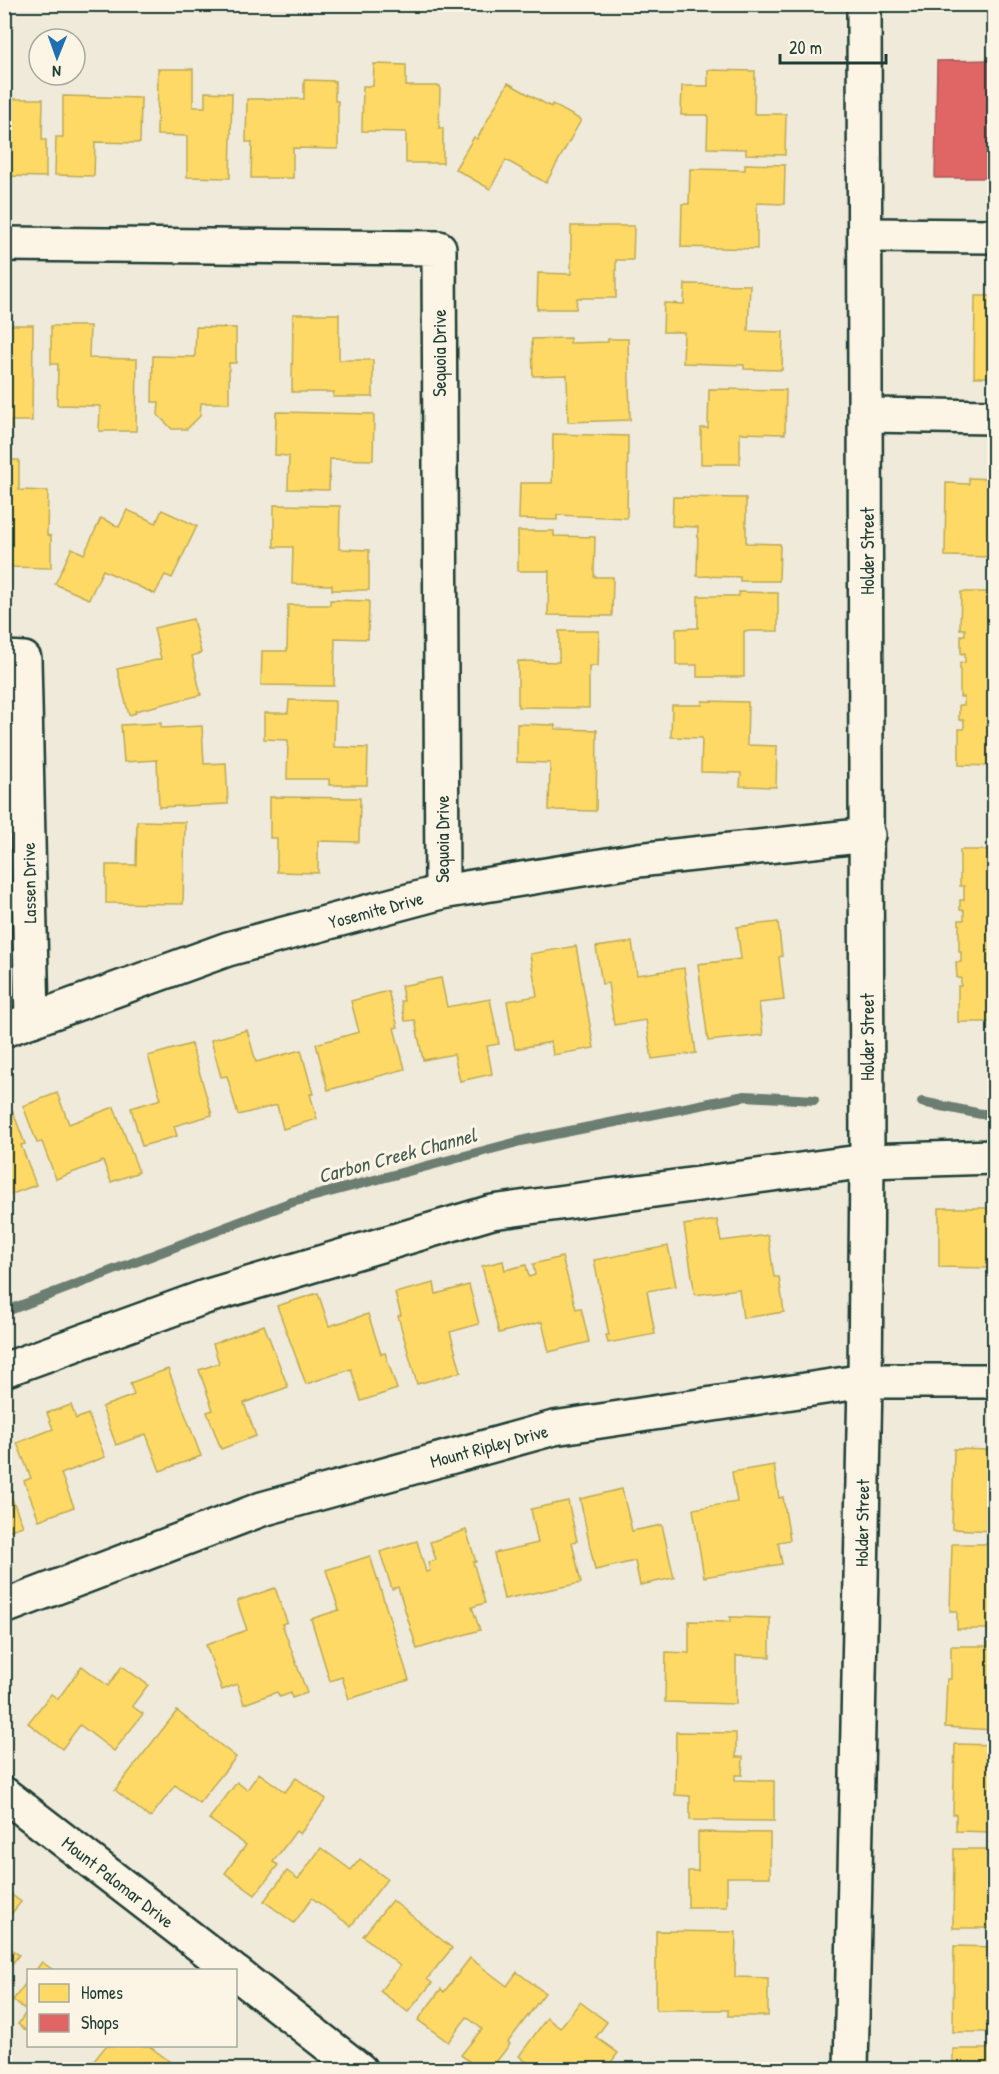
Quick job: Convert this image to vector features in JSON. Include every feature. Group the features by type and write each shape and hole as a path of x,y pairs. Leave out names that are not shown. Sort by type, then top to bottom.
{"street":[{"name":"Holder Street","path":"851,2070 865,1381 867,1161 867,415 864,4"},
{"path":"865,235 994,236"},
{"name":"Sequoia Drive","path":"4,244 439,248 442,892"},
{"path":"867,415 994,417"},
{"name":"Lassen Drive","path":"4,658 24,659 18,1025"},
{"name":"Yosemite Drive","path":"18,1025 228,949 442,892 638,860 868,836"},
{"path":"4,1370 205,1297 492,1212 867,1161 994,1157"},
{"name":"Mount Ripley Drive","path":"4,1607 262,1509 554,1428 865,1381 994,1381"},
{"name":"Mount Palomar Drive","path":"4,1794 230,1969"},
{"name":"Mount Palomar Drive","path":"237,1974 360,2070"}],"building: Homes":[{"path":"374,64 406,65 406,86 440,86 439,128 443,128 443,163 406,163 406,132 362,131 363,86 373,86"},
{"path":"158,69 193,69 193,107 205,107 205,92 232,93 230,178 187,177 187,136 157,135"},
{"path":"708,70 755,71 754,114 786,114 785,155 746,154 746,149 707,148 708,115 681,115 682,86 708,86"},
{"path":"304,80 335,81 335,101 338,101 338,149 293,148 293,178 251,178 252,142 246,142 247,99 304,99"},
{"path":"508,83 551,107 552,104 581,120 546,183 506,160 490,189 455,169 474,137 477,139"},
{"path":"63,96 141,98 140,143 95,142 94,176 55,175 56,137 63,137"},
{"path":"4,99 43,99 42,140 46,140 46,177 6,176"},
{"path":"745,164 785,165 784,204 757,203 757,249 681,247 682,204 689,204 690,169 745,170"},
{"path":"571,226 634,226 633,260 616,260 616,298 577,298 576,309 537,309 538,273 571,274"},
{"path":"685,284 750,285 748,331 783,332 782,370 744,369 744,365 683,363 684,332 663,332 664,303 684,304"},
{"path":"975,296 994,296 994,377 974,377"},
{"path":"293,314 339,314 339,360 373,360 373,397 333,397 334,392 292,392"},
{"path":"4,325 33,325 32,421 11,421 11,429 4,429"},
{"path":"51,326 90,326 89,358 137,359 136,431 99,431 100,406 57,405 58,364 51,364"},
{"path":"196,327 236,328 236,363 229,363 229,403 201,403 200,416 187,429 172,429 158,415 159,402 152,402 153,356 195,357"},
{"path":"570,338 570,343 628,339 630,420 568,422 567,375 533,376 532,339"},
{"path":"709,389 786,390 785,434 740,433 740,464 701,464 701,428 708,428"},
{"path":"276,412 374,414 373,460 330,459 329,490 288,489 289,456 275,455"},
{"path":"553,434 628,436 627,518 557,515 557,520 519,519 520,483 552,483"},
{"path":"4,460 19,460 19,490 48,491 47,535 51,536 51,568 10,567 10,538 4,538"},
{"path":"969,478 994,479 994,557 945,556 946,483 969,484"},
{"path":"673,497 746,498 746,543 780,544 779,581 740,581 740,577 697,576 698,527 672,526"},
{"path":"274,505 340,506 339,549 369,550 369,590 332,590 332,585 292,584 293,547 274,547"},
{"path":"127,510 156,523 162,510 197,526 172,578 165,575 155,594 103,570 89,599 55,584 72,548 84,554 101,518 119,527"},
{"path":"518,531 554,531 554,536 595,537 594,577 613,577 612,616 548,615 549,571 518,571"},
{"path":"739,592 778,593 778,631 744,631 744,677 697,677 697,665 676,665 676,629 698,628 698,596 739,596"},
{"path":"961,592 994,592 994,766 959,765 959,729 964,729 964,720 959,720 959,705 964,705 964,697 960,697 960,663 965,663 965,653 961,654 961,635 965,635 965,629 960,629"},
{"path":"330,600 369,601 368,639 335,638 334,686 261,685 262,651 287,651 288,605 330,605"},
{"path":"193,619 201,653 192,656 201,695 135,711 136,713 129,715 117,669 161,659 154,628"},
{"path":"559,631 599,631 598,666 589,666 589,708 518,707 518,661 559,662"},
{"path":"289,700 335,701 334,747 368,748 367,785 329,785 329,779 287,779 288,740 264,739 264,713 288,713"},
{"path":"702,701 748,702 747,745 777,746 776,787 740,786 741,773 701,772 702,738 671,737 672,705 702,705"},
{"path":"161,723 161,728 202,726 204,764 226,763 228,804 159,807 157,760 124,762 121,725"},
{"path":"517,724 555,725 555,729 597,730 596,811 549,810 550,763 517,762"},
{"path":"270,797 360,798 359,842 318,841 318,873 277,872 277,838 270,838"},
{"path":"137,821 185,822 183,904 106,903 106,865 136,865"},
{"path":"960,850 994,850 994,1022 958,1022 958,986 961,986 961,978 957,978 956,962 961,962 959,920 964,920 964,910 960,910 960,900 964,900 964,886 960,886"},
{"path":"778,922 784,1000 759,1003 763,1035 708,1041 698,964 741,959 737,927"},
{"path":"632,942 637,975 684,968 696,1053 652,1059 646,1020 614,1025 608,983 602,984 596,947"},
{"path":"576,946 594,1048 553,1055 551,1042 515,1049 507,1001 537,996 530,954"},
{"path":"441,978 447,1007 490,999 499,1044 487,1046 492,1074 460,1081 454,1054 423,1060 415,1020 405,1021 401,986"},
{"path":"388,991 398,1027 394,1028 405,1069 328,1090 316,1044 359,1032 351,1001"},
{"path":"247,1030 256,1062 301,1050 317,1119 283,1129 277,1105 238,1115 227,1076 221,1077 211,1040"},
{"path":"191,1044 212,1115 174,1126 177,1136 142,1146 131,1108 161,1099 148,1056"},
{"path":"57,1093 69,1124 114,1107 139,1172 111,1182 103,1161 56,1179 42,1142 37,1143 23,1106"},
{"path":"13,1112 25,1144 21,1145 36,1185 4,1197 4,1115"},
{"path":"992,1186 994,1186 994,1298 990,1298 991,1268 939,1267 939,1208 992,1208"},
{"path":"717,1220 721,1241 768,1235 774,1277 779,1277 784,1312 743,1318 739,1289 695,1295 684,1225"},
{"path":"668,1246 676,1286 647,1291 655,1334 608,1343 606,1335 609,1335 594,1260"},
{"path":"562,1257 576,1309 581,1308 589,1342 549,1352 542,1322 499,1333 482,1266 503,1261 505,1270 526,1265 529,1277 535,1275 533,1264"},
{"path":"434,1283 436,1294 469,1285 479,1324 450,1332 461,1372 417,1384 398,1316 401,1315 395,1293"},
{"path":"318,1293 329,1326 368,1314 381,1354 385,1353 397,1389 361,1401 351,1369 306,1384 277,1306"},
{"path":"264,1325 288,1387 244,1403 256,1436 221,1449 207,1412 213,1410 199,1370 219,1363 213,1344"},
{"path":"168,1369 201,1456 160,1471 146,1434 116,1445 102,1407 134,1395 130,1383"},
{"path":"71,1405 76,1419 88,1414 105,1457 61,1474 74,1507 39,1520 24,1481 31,1478 17,1443 53,1429 47,1413"},
{"path":"990,1444 994,1444 994,1531 952,1529 954,1449 990,1450"},
{"path":"774,1465 779,1498 783,1497 790,1540 778,1542 782,1564 704,1577 693,1509 737,1502 732,1472"},
{"path":"4,1488 8,1489 23,1526 4,1532"},
{"path":"622,1489 632,1531 662,1525 674,1578 640,1585 635,1561 595,1570 580,1499"},
{"path":"568,1501 577,1541 572,1542 581,1583 504,1599 494,1553 538,1543 531,1509"},
{"path":"466,1530 485,1603 472,1607 480,1630 417,1649 398,1587 392,1589 380,1552 417,1541 426,1572 430,1571 428,1562 436,1560 430,1542"},
{"path":"952,1544 994,1544 994,1629 957,1629 957,1611 950,1611"},
{"path":"370,1556 409,1680 349,1699 342,1677 330,1681 311,1619 339,1610 326,1570"},
{"path":"275,1588 287,1622 282,1624 307,1693 292,1698 291,1693 280,1697 277,1692 244,1704 237,1684 222,1690 206,1645 247,1630 237,1601"},
{"path":"730,1617 770,1618 770,1657 736,1656 736,1704 665,1702 666,1652 689,1653 689,1621 730,1622"},
{"path":"988,1642 994,1642 994,1730 945,1727 947,1679 951,1679 951,1646 988,1646"},
{"path":"82,1666 108,1686 122,1666 148,1685 132,1706 143,1714 114,1751 80,1725 62,1749 28,1723 51,1694 58,1699"},
{"path":"177,1711 236,1757 199,1803 175,1785 150,1818 115,1790"},
{"path":"676,1732 736,1733 736,1757 743,1757 742,1775 735,1775 735,1780 774,1781 774,1821 690,1820 690,1796 675,1795"},
{"path":"955,1744 994,1745 994,1832 956,1831 956,1814 953,1814"},
{"path":"259,1773 285,1792 296,1778 326,1799 300,1834 296,1831 273,1862 278,1865 255,1895 225,1873 246,1845 209,1819 237,1782 247,1790"},
{"path":"698,1832 770,1833 770,1877 727,1877 727,1907 688,1907 688,1871 698,1871"},
{"path":"989,1845 994,1845 994,1928 953,1928 954,1849 989,1849"},
{"path":"321,1848 351,1870 360,1859 387,1879 351,1926 312,1898 294,1923 264,1901 287,1871 298,1879"},
{"path":"4,1889 21,1902 4,1923"},
{"path":"392,1900 452,1948 427,1979 432,1983 408,2012 380,1991 400,1966 363,1936"},
{"path":"656,1931 736,1932 735,1977 768,1978 768,2016 728,2016 728,2010 656,2010"},
{"path":"4,1944 19,1955 4,1974"},
{"path":"954,1946 994,1947 994,2032 953,2032"},
{"path":"470,1958 507,1986 517,1972 545,1993 490,2070 481,2070 461,2055 482,2029 467,2017 448,2042 418,2020 441,1989 444,1992"},
{"path":"42,1962 52,1969 37,1969"},
{"path":"27,1981 27,2011 13,2000"},
{"path":"580,2002 607,2022 596,2037 618,2053 605,2070 537,2070 519,2056 547,2018 560,2028"},
{"path":"27,2011 27,2031 18,2024"},
{"path":"988,2045 994,2045 994,2070 953,2070 953,2049 988,2049"},
{"path":"105,2047 150,2047 181,2070 104,2070 93,2062"}],"building: Shops":[{"path":"994,60 994,178 935,178 937,61"}],"waterway":[{"name":"Carbon Creek Channel","path":"4,1312 292,1202 525,1140 745,1096 814,1100"},
{"name":"Carbon Creek Channel","path":"922,1102 981,1114 994,1114"}]}
